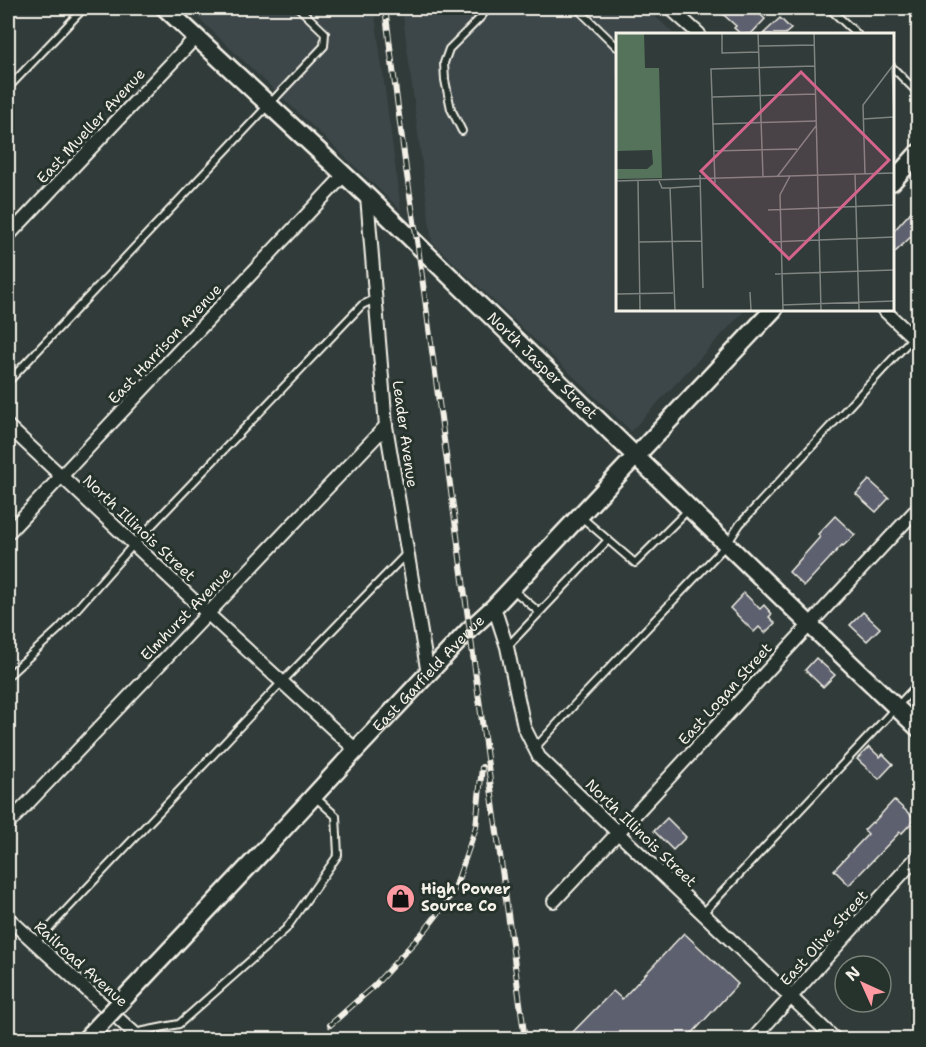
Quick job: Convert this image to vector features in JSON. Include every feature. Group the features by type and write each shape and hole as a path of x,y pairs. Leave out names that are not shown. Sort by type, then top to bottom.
{"street":[{"path":"670,8 698,33"},
{"name":"North Jasper Street","path":"170,9 196,37 367,196 918,728"},
{"name":"East Mueller Avenue","path":"8,236 196,37"},
{"path":"893,180 918,153"},
{"name":"East Harrison Avenue","path":"8,533 344,175"},
{"name":"Leader Avenue","path":"367,196 386,426 428,674"},
{"name":"East Garfield Avenue","path":"85,1040 773,310"},
{"path":"884,310 916,340"},
{"name":"North Illinois Street","path":"8,426 356,750"},
{"name":"Elmhurst Avenue","path":"8,824 386,426"},
{"name":"East Logan Street","path":"554,901 918,508"},
{"name":"North Illinois Street","path":"494,607 507,647 524,727 539,756 836,1040"},
{"name":"East Olive Street","path":"752,1040 918,856"},
{"name":"Railroad Avenue","path":"8,918 134,1033"}],"lane":[{"path":"8,88 84,8"},
{"path":"8,382 324,46 325,33 299,8"},
{"path":"462,131 451,109 444,63 449,49 488,8"},
{"path":"577,8 616,46"},
{"path":"829,8 856,33"},
{"path":"893,69 918,93"},
{"path":"8,676 58,629 134,544 362,305 375,299"},
{"path":"535,748 727,544 740,524 916,340"},
{"path":"580,516 635,563 690,508"},
{"path":"507,647 608,540"},
{"path":"35,943 407,553"},
{"path":"511,588 539,612"},
{"path":"703,913 918,684"},
{"path":"134,1033 179,1024 286,929 338,855 336,816 314,796"},
{"path":"911,1040 918,1031"}],"shaded area":[{"path":"188,8 374,8 401,210"},
{"path":"402,8 646,8 673,33 616,33 616,310 745,310 631,431 432,242"}],"building":[{"path":"716,8 753,8 765,19 752,33 740,33 734,28 736,26"},
{"path":"780,18 791,29 786,33 764,33"},
{"path":"918,204 918,230 893,254 893,232"},
{"path":"869,480 889,498 876,512 856,494"},
{"path":"835,516 855,535 842,545 804,586 789,572"},
{"path":"744,593 760,609 764,605 772,614 769,617 775,623 765,633 759,627 754,632 730,608"},
{"path":"863,612 880,628 867,641 850,625"},
{"path":"816,658 835,675 823,687 805,670"},
{"path":"869,747 880,757 883,754 893,764 879,779 857,759"},
{"path":"894,800 915,819 849,885 834,870 868,834 864,830"},
{"path":"667,818 686,837 673,850 654,831"},
{"path":"684,933 738,984 686,1040 565,1040 613,991 622,999"}],"railway":[{"path":"385,8 525,1040"},
{"path":"330,1025 374,986 426,929 455,888 476,827 482,767"}],"place":[{"name":"High Power Source Co","path":"400,898"}]}
